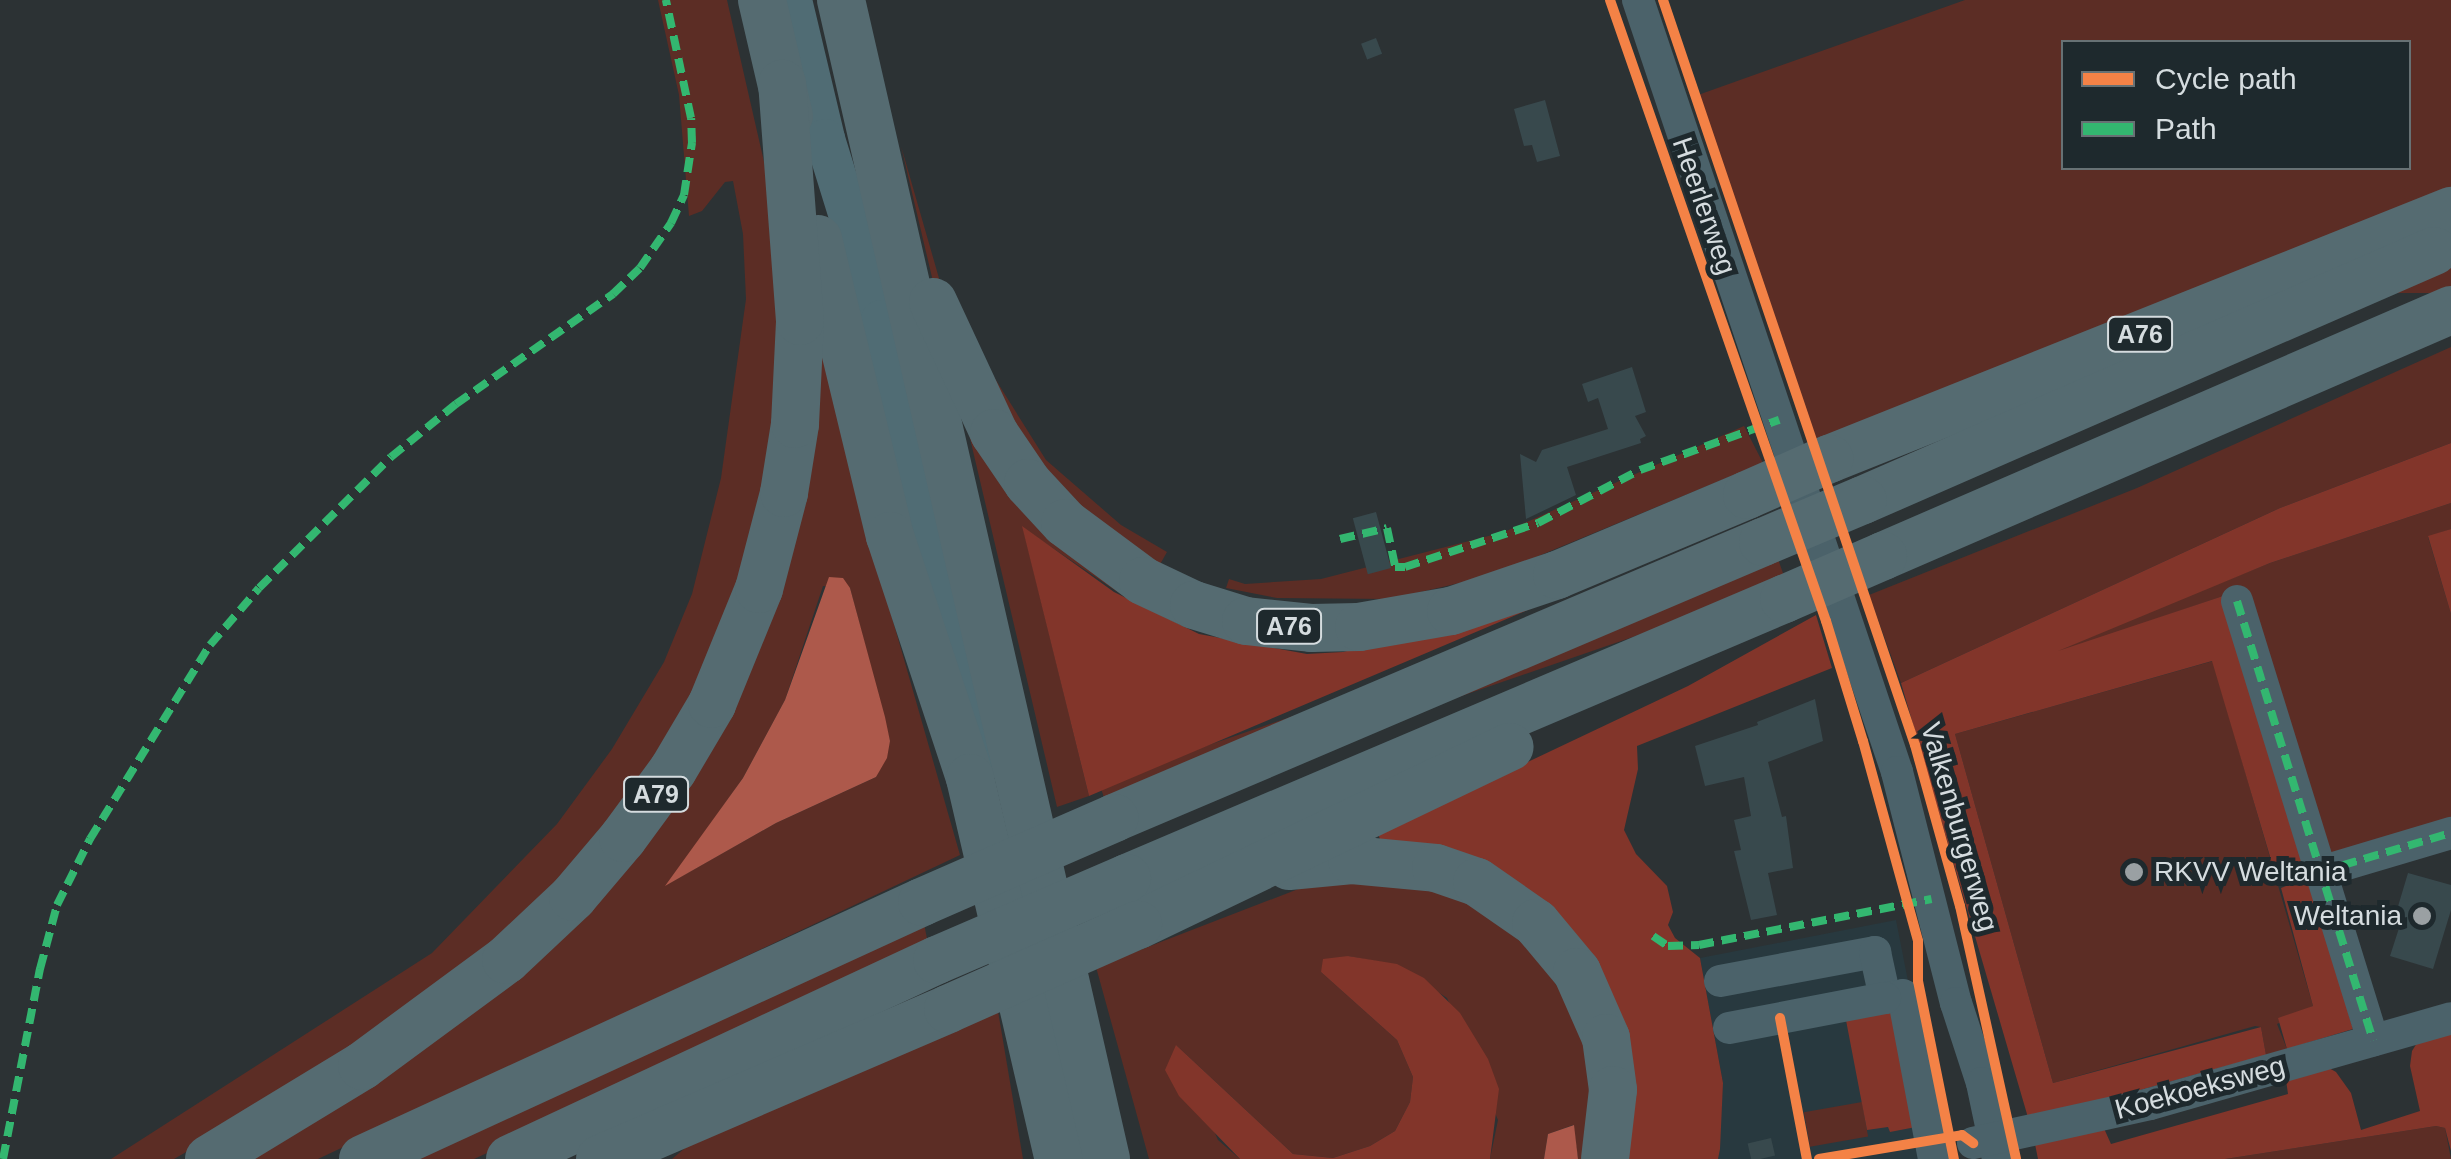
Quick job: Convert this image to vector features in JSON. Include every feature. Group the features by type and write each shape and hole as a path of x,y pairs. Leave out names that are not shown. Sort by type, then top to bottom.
{"highway":[{"name":"A79","path":"762,0 879,497 970,778 1058,1159"},
{"path":"841,0 1082,1037 1106,1159"},
{"name":"A79","path":"208,1159 362,1066 454,1002 518,950 573,897 624,838 673,770 712,704 741,642 764,574 795,424 800,321 782,84"},
{"name":"A76","path":"884,189 962,374 994,434 1028,482 1102,554 1194,605 1278,626 1400,623 1451,612 1542,580 1830,459 2451,211"},
{"name":"A76","path":"363,1159 922,902 2451,244"},
{"path":"510,1159 937,960 2451,310"},
{"path":"600,1159 1258,870 1544,731 1775,602"},
{"path":"1258,870 1352,860 1416,864 1477,882 1517,907 1564,954 1599,1016 1613,1090 1605,1159"},
{"path":"1082,1037 1131,1159"},
{"path":"669,1159 754,1092"},
{"name":"A79","path":"1044,1100 1046,1159"}],"main road":[{"path":"792,0 825,139 881,320 1078,1159"}],"street":[{"name":"Heerlerweg","path":"1638,0 1779,420"},
{"name":"Valkenburgerweg","path":"1779,420 1897,772 1954,994 1982,1083 1985,1150"},
{"path":"2237,600 2373,1040"},
{"path":"2320,872 2451,833"},
{"path":"1720,980 1875,952 1894,996 1934,1159"},
{"path":"1728,1028 1894,996 1954,994"},
{"name":"Koekoeksweg","path":"1985,1150 2451,1018"}],"shaded area":[{"path":"658,0 727,0 773,201 784,277 770,492 696,707 556,895 303,1085 174,1159 111,1159 432,953 557,824 612,749 664,662 692,594 721,478 746,299 743,234 733,181 725,182 702,211 689,216 679,95"},
{"path":"1965,0 2451,0 2451,189 1817,450 1698,95"},
{"path":"901,146 945,299 1046,460 1121,525 1167,552 1137,605 1023,528 1089,796 1057,807"},
{"path":"1819,256 2451,256 2451,293 1819,293"},
{"path":"811,285 857,495 960,855 318,1159 224,1159 370,1073 714,730","holes":["823,586 850,588 890,741 876,777 776,823 668,884 743,778 785,700"]},
{"path":"2451,347 2451,443 2280,508 1901,683 1869,595 2137,488"},
{"path":"1744,426 1763,463 1490,576 1390,599 1277,598 1226,588 1229,579 1245,584 1321,579 1504,532"},
{"path":"2451,443 2451,503 2270,563 2058,651 2229,594 2304,861 2274,870 2212,661 1955,734 2053,1083 2261,1027 2266,1055 2029,1121 1901,683 2280,508"},
{"path":"2451,503 2451,529 2428,537 2451,614 2451,822 2321,858 2229,594 2056,653 2063,646 2270,563"},
{"path":"1022,526 1114,592 1199,634 1307,654 1343,652 1556,598 1089,796"},
{"path":"2451,529 2451,614 2428,536"},
{"path":"1775,550 1787,584 1111,817 1099,783"},
{"path":"829,577 843,578 850,588 885,717 890,741 887,758 876,777 776,823 665,886 743,778 785,700"},
{"path":"1816,615 1832,668 1637,746 1638,769 1624,830 1636,854 1667,886 1673,912 1668,925 1675,938 1700,958 1723,1083 1718,1159 1621,1159 1586,961 1382,846 1378,833 1688,686"},
{"name":"RKVV Weltania","path":"2213,661 2313,1006 2277,1024 2287,1049 2266,1055 2261,1027 2255,1026 2053,1083 1955,734"},
{"path":"1341,878 1429,882 1513,922 1576,1013 1591,1079 1585,1159 1578,1159 1573,1125 1548,1134 1544,1159 1490,1159 1498,1120 1447,998 1397,965 1348,956 1321,972 1397,1040 1413,1077 1410,1102 1395,1131 1370,1146 1333,1158 1293,1154 1176,1045 1218,1140 1240,1159 1149,1159 1096,967 1306,886"},
{"path":"2301,880 2311,882 2353,1029 2287,1049 2278,1018 2313,1006 2281,888"},
{"path":"923,918 929,949 474,1159 390,1159"},
{"path":"1896,920 1943,1159 1718,1159 1723,1083 1700,958"},
{"path":"1348,956 1397,964 1424,978 1460,1013 1488,1059 1499,1089 1490,1159 1240,1159 1179,1096 1165,1070 1176,1045 1293,1154 1333,1158 1370,1146 1395,1131 1410,1102 1413,1077 1397,1040 1321,972 1323,959"},
{"path":"1897,1005 1921,1126 1890,1132 1888,1127 1867,1130 1845,1015"},
{"path":"998,1011 1023,1159 672,1159 691,1143"},
{"path":"2451,1028 2451,1151 2445,1128 2436,1126 2225,1159 2038,1159 2035,1144 2102,1124 2111,1144 2288,1094 2285,1073 2329,1068 2351,1093 2361,1130 2420,1111 2410,1066 2412,1051 2417,1043"},
{"path":"1862,1102 1868,1136 1810,1147 1804,1112"},
{"path":"1574,1125 1578,1159 1544,1159 1548,1134"},
{"path":"2436,1126 2445,1128 2451,1159 2225,1159"}],"building":[{"path":"1376,38 1382,54 1367,60 1361,44"},
{"path":"1545,100 1560,156 1537,162 1532,145 1524,146 1514,109"},
{"path":"1632,367 1646,412 1635,416 1646,436 1640,439 1641,443 1567,467 1576,495 1526,519 1520,454 1536,462 1542,450 1608,429 1598,398 1588,402 1582,384"},
{"path":"1376,512 1391,568 1368,574 1353,518"},
{"path":"1815,699 1823,741 1768,762 1782,817 1786,816 1793,868 1768,873 1777,915 1751,920 1734,851 1741,850 1734,820 1751,816 1744,777 1705,786 1695,746 1758,725 1757,722"},
{"name":"Weltania","path":"2408,873 2451,885 2451,910 2433,969 2390,956 2400,925 2393,923"},
{"path":"1771,1138 1775,1156 1751,1159 1748,1143"}],"marked path":[{"path":"3,1159 40,969 57,905 90,839 210,645 259,588 391,457 456,404 613,294 640,268 671,223 684,195 692,143 691,118 666,0"},
{"path":"1340,539 1387,528 1395,567 1405,567 1538,523 1640,470 1779,420"},
{"path":"2237,601 2373,1040"},
{"path":"2320,872 2451,833"},
{"path":"1653,936 1668,946 1699,945 1931,899"}],"cycle path":[{"path":"1610,0 1826,621 1863,741 1918,941 1918,981 1954,1159"},
{"path":"1663,0 1915,745 1960,906 2016,1159"},
{"path":"1780,1018 1807,1159"},
{"path":"1819,1159 1962,1135 1973,1143"}],"place":[{"name":"RKVV Weltania","path":"2134,872"},
{"name":"Weltania","path":"2422,916"}]}
